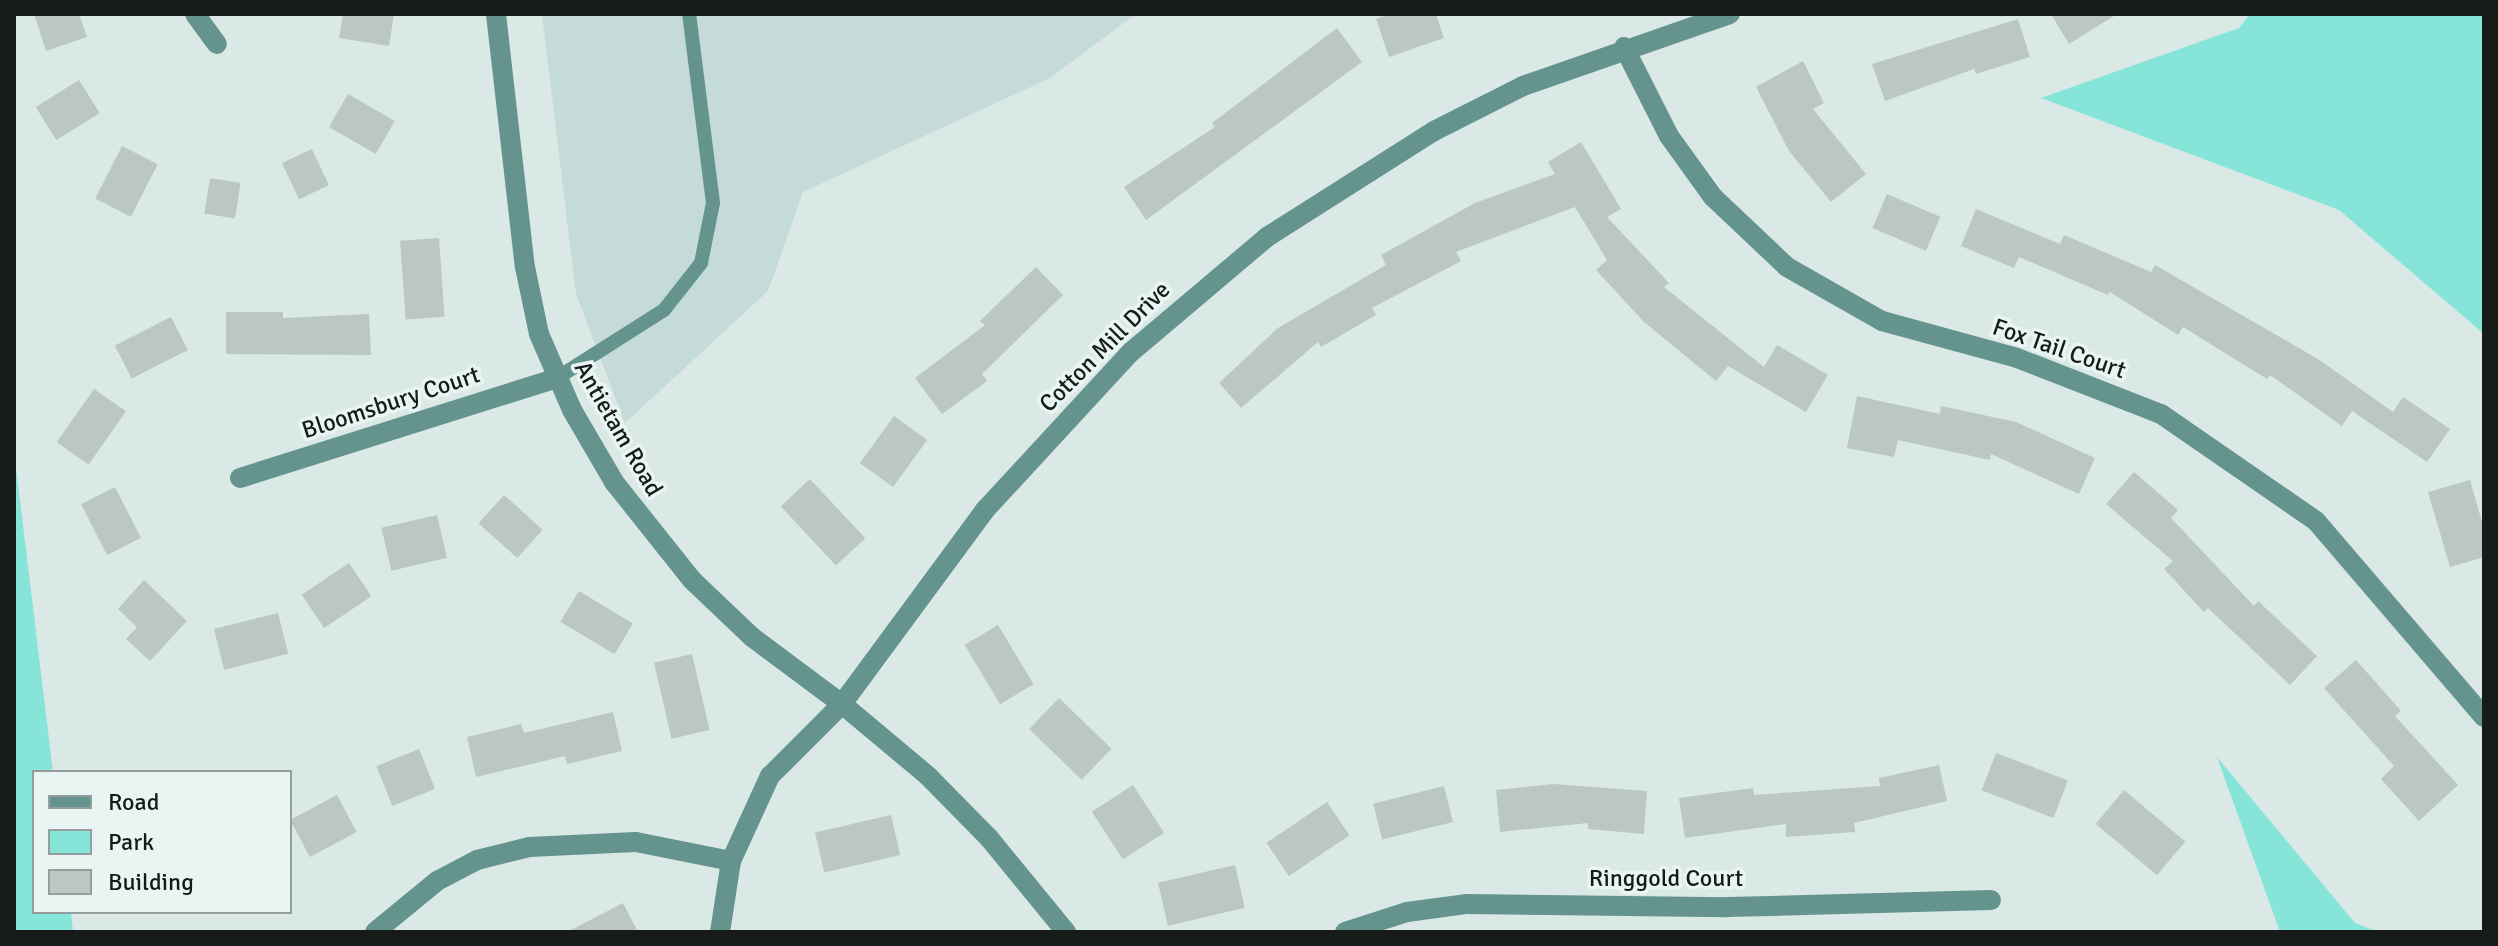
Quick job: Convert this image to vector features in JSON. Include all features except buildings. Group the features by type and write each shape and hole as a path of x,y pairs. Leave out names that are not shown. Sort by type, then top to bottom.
{"street":[{"path":"195,14 217,44"},
{"name":"Antietam Road","path":"496,14 525,267 539,334 557,378 614,482 692,580 752,637 842,704 928,776 989,838 1066,932"},
{"name":"Cotton Mill Drive","path":"720,932 731,861 770,776 842,704 985,510 1131,352 1267,237 1434,131 1523,86 1624,47 1730,14"},
{"name":"Fox Tail Court","path":"1624,47 1669,136 1713,197 1787,267 1882,321 2017,358 2161,414 2316,521 2484,717"},
{"name":"Bloomsbury Court","path":"240,478 557,378"},
{"path":"375,932 437,881 477,860 529,847 636,842 731,861"},
{"name":"Ringgold Court","path":"1345,932 1407,912 1467,904 1728,907 1991,900"}],"lane":[{"path":"557,378 664,310 701,263 713,203 689,14"}],"shaded area":[{"path":"542,14 1136,14 1050,78 803,192 768,291 625,423 576,294"}],"green space":[{"path":"2250,14 2484,14 2484,334 2339,210 2041,98 2239,28"},
{"path":"14,451 53,770 32,770 32,914 71,914 73,932 14,932"},
{"path":"2217,757 2355,923 2378,932 2280,932"}]}
